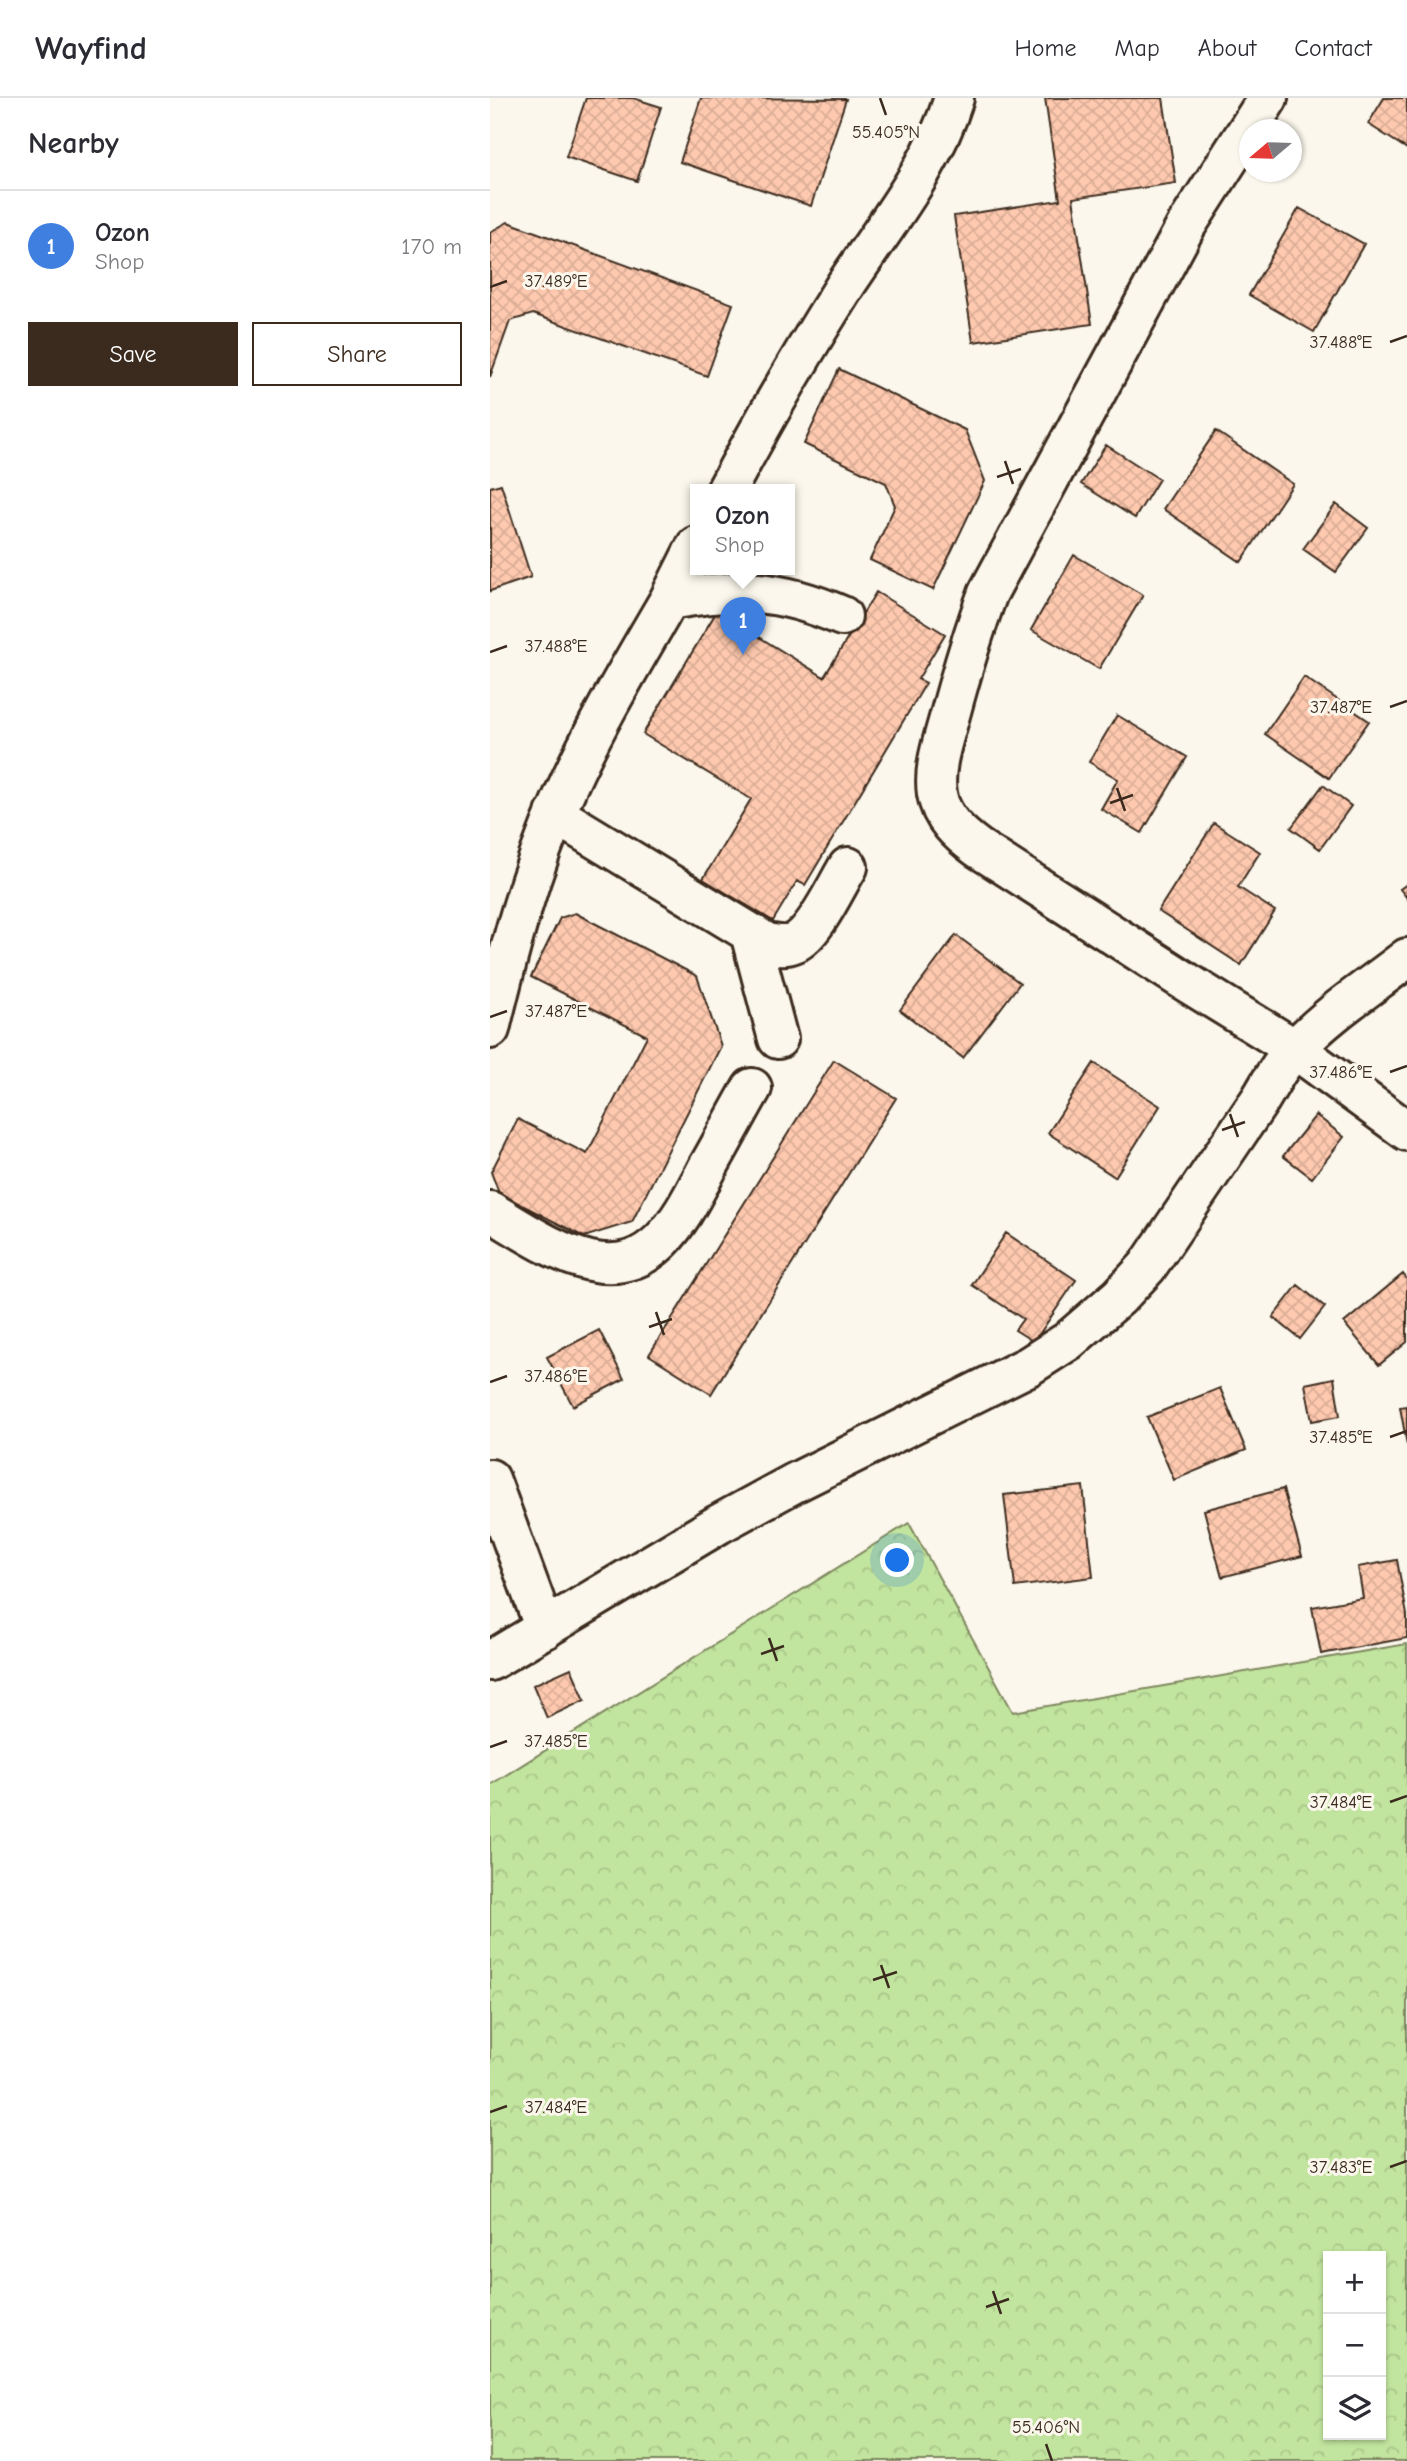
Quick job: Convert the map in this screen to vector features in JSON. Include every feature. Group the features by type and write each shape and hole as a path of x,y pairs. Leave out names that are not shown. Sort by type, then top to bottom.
{"street":[{"path":"730,484 807,348 916,183 946,124 954,98"},
{"path":"1268,98 1186,226 988,593 973,632 936,766 937,796 946,817 959,834 1188,984 1294,1049 1407,1131"},
{"path":"490,1029 528,888 555,814 607,706 690,558"},
{"path":"668,600 708,593 748,591 782,595 842,616"},
{"path":"555,814 767,943 782,946 795,943 808,933 848,867"},
{"path":"490,930 504,971"},
{"path":"750,933 778,1039"},
{"path":"490,1661 730,1518 1028,1366 1068,1341 1119,1297 1147,1267 1294,1049 1314,1030 1407,958"},
{"path":"490,1211 571,1255 593,1262 635,1258 653,1249 677,1225 752,1088"},
{"path":"490,1479 545,1629"}],"green space":[{"path":"909,1523 1013,1712 1407,1644 1407,2461 490,2461 490,1785"}],"building":[{"path":"586,98 633,98 661,107 637,181 566,157"},
{"path":"701,98 846,99 811,206 680,162"},
{"path":"1045,98 1163,98 1176,183 1073,198 1092,324 973,342 954,216 1060,200"},
{"path":"1384,98 1407,98 1407,149 1368,124"},
{"path":"1299,208 1364,244 1314,332 1249,295"},
{"path":"508,222 733,304 707,376 533,314 510,321 490,377 490,232"},
{"path":"839,369 965,430 985,481 933,590 870,560 895,506 886,483 804,444"},
{"path":"1216,431 1293,484 1241,562 1163,509"},
{"path":"1106,445 1159,479 1135,518 1081,484"},
{"path":"501,484 531,577 490,591 490,487"},
{"path":"1336,504 1368,528 1336,572 1303,549"},
{"path":"1074,555 1143,595 1099,669 1031,630"},
{"path":"876,592 945,634 918,679 926,683 805,885 797,881 773,921 703,879 751,799 643,734 717,611 824,677"},
{"path":"1304,677 1369,721 1329,778 1265,734"},
{"path":"1117,715 1187,757 1142,833 1101,809 1118,779 1089,762"},
{"path":"1323,785 1351,806 1320,849 1291,828"},
{"path":"1214,823 1260,852 1238,887 1275,911 1241,965 1158,911"},
{"path":"1407,884 1407,898 1400,889"},
{"path":"575,913 697,976 721,1046 632,1222 584,1237 499,1193 491,1172 518,1119 587,1154 647,1036 531,977 560,918"},
{"path":"956,935 1020,983 963,1058 900,1010"},
{"path":"834,1060 896,1098 711,1394 649,1355"},
{"path":"1094,1063 1160,1106 1115,1177 1048,1133"},
{"path":"1316,1115 1344,1137 1312,1178 1283,1156"},
{"path":"1006,1233 1076,1280 1034,1342 1015,1330 1023,1319 972,1285"},
{"path":"1403,1274 1407,1279 1407,1342 1379,1365 1344,1323"},
{"path":"1298,1285 1325,1307 1300,1339 1273,1317"},
{"path":"599,1330 624,1379 573,1406 547,1357"},
{"path":"1334,1378 1340,1416 1312,1421 1305,1384"},
{"path":"1220,1388 1246,1450 1174,1480 1147,1417"},
{"path":"1407,1406 1407,1445 1400,1407"},
{"path":"1083,1486 1093,1577 1015,1587 1004,1495"},
{"path":"1283,1489 1302,1556 1222,1577 1204,1510"},
{"path":"1397,1560 1407,1615 1407,1638 1321,1654 1312,1607 1363,1598 1358,1567"},
{"path":"571,1668 585,1700 547,1718 533,1685"}],"place":[{"name":"Ozon","path":"743,655"}]}
